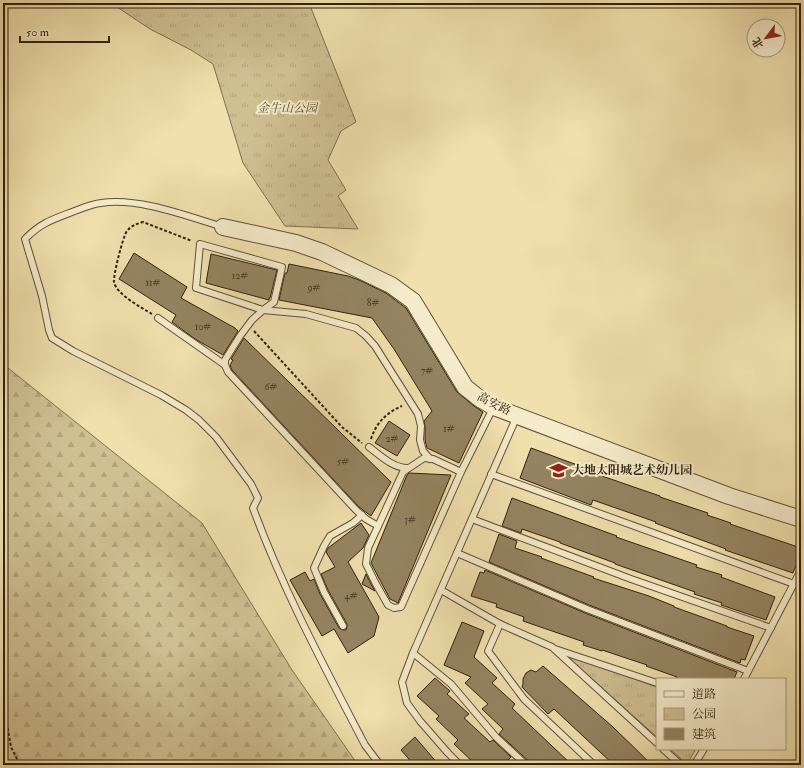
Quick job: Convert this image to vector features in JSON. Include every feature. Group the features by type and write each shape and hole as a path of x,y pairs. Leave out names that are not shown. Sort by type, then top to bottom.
{"street":[{"name":"高安路","path":"223,227 296,243 322,252 391,285 413,301 465,387 480,399 494,407 729,496 797,519"}],"lane":[{"path":"223,227 150,206 114,202 100,203 51,220 37,228 25,240 42,296 52,338 73,351 161,395 186,410 199,420 216,437 251,484 258,498 253,508 286,588 365,745 380,765"},
{"path":"378,526 366,520 339,493 238,384 228,372 225,365 225,360 248,325 263,310 274,302 282,268 200,244 196,288 263,310 306,314 356,328 366,336 375,346 418,414 421,426 420,440 423,451 430,459"},
{"path":"158,318 225,365"},
{"path":"461,472 424,458 403,472 368,548 366,564 388,605 394,608 401,607 461,472 494,407"},
{"path":"460,765 407,703 402,682 413,653 517,416"},
{"path":"369,448 394,465 401,468 408,468"},
{"path":"491,474 794,584"},
{"path":"343,626 324,592 314,568 330,536 353,523 362,515"},
{"path":"472,520 631,579 770,628"},
{"path":"457,553 588,609 748,671"},
{"path":"744,678 801,570"},
{"path":"441,590 500,624 552,647 656,683"},
{"path":"500,624 488,651 524,699 594,765"},
{"path":"552,647 656,743"},
{"path":"413,653 451,684 496,737 526,765"},
{"path":"664,750 681,765"},
{"path":"694,765 703,750"}],"path":[{"path":"158,318 119,292 114,283 115,270 126,232 133,225 143,222 200,244"},
{"path":"248,325 272,349 342,427 369,448 374,430 385,416 397,408 411,402"},
{"path":"3,714 6,719 11,747 20,765"}],"green space":[{"name":"金牛山公园","path":"111,3 309,3 356,122 341,131 328,160 346,190 338,196 358,229 285,226 243,163 213,64 191,50 150,29"},
{"path":"3,364 202,523 292,670 358,765 3,765"},
{"path":"563,653 656,687 656,736"},
{"path":"671,750 695,750 687,764"}],"building":[{"path":"134,253 187,287 181,298 238,331 223,355 195,339 172,322 176,315 119,279"},
{"path":"211,254 277,270 269,300 206,283"},
{"path":"289,264 348,276 359,280 386,293 406,308 457,392 483,412 459,463 427,448 424,421 432,411 394,349 372,318 279,300 285,273 287,273"},
{"path":"244,338 391,482 371,516 359,507 232,370 230,365 233,360 231,359"},
{"path":"389,421 410,435 397,456 375,443"},
{"path":"531,448 602,474 602,476 708,513 707,515 731,523 730,524 801,548 801,552 793,573 725,550 726,549 655,523 656,522 593,500 591,505 520,478"},
{"path":"409,473 451,475 398,603 390,599 371,563"},
{"path":"512,498 617,536 616,537 697,565 696,567 722,575 721,577 775,597 766,620 721,605 722,603 694,594 695,592 615,564 560,542 522,529 521,533 502,526"},
{"path":"361,523 369,535 363,548 348,562 379,617 374,636 348,653 334,629 322,636 290,580 305,572 310,581 314,579 320,594 339,628 346,630 347,624 321,574 335,567 326,552 328,548"},
{"path":"499,534 517,541 515,548 594,577 593,578 649,596 674,607 754,636 745,660 741,659 740,663 589,605 489,562"},
{"path":"485,570 585,613 737,672 734,678 676,678 646,666 647,665 583,645 584,642 523,621 524,617 496,607 497,604 471,596 480,572 484,573"},
{"path":"366,574 372,586 375,591 362,584"},
{"path":"462,622 484,631 474,657 497,678 492,683 515,704 512,708 572,765 533,765 499,734 503,729 482,709 488,704 465,683 471,677 444,665"},
{"path":"543,666 613,727 652,765 614,765 554,709 548,714 522,687 523,679 526,673 531,670 536,672"},
{"path":"435,678 450,691 447,694 469,714 464,718 490,742 493,740 511,757 503,765 476,765 454,744 458,740 436,719 439,716 417,696"},
{"path":"415,737 439,765 414,765 401,750"}],"place":[{"name":"大地太阳城艺术幼儿园","path":"559,470"}]}
